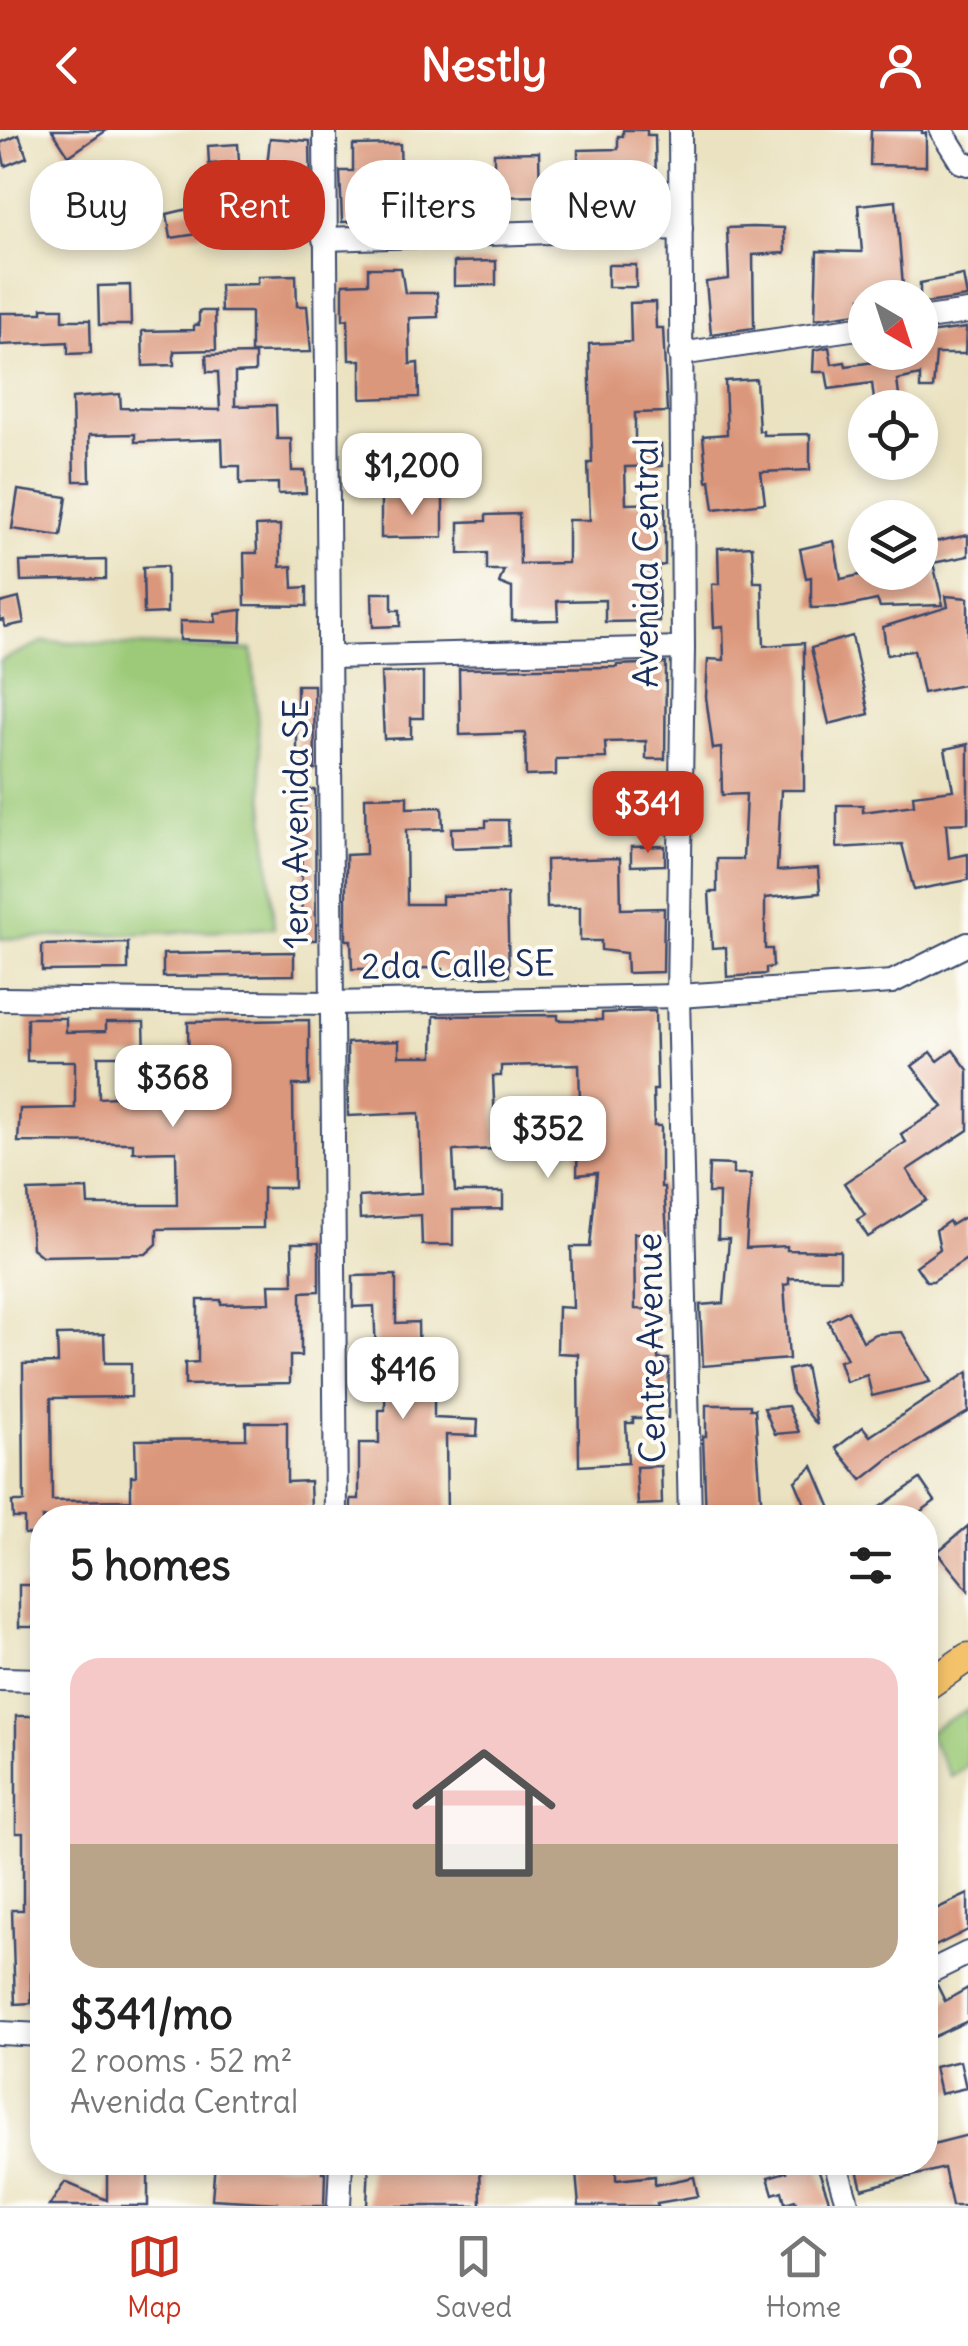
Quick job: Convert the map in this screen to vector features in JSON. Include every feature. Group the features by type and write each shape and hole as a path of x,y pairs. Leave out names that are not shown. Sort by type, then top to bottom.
{"main road":[{"path":"938,1678 968,1658"}],"street":[{"name":"1era Avenida SE","path":"325,130 325,160"},
{"name":"Avenida Central","path":"678,996 682,648 680,130"},
{"path":"941,130 961,162 968,164"},
{"path":"325,239 681,228"},
{"name":"1era Avenida SE","path":"324,250 331,657 336,1505"},
{"path":"938,316 968,312"},
{"path":"680,354 848,329"},
{"path":"331,657 682,648"},
{"name":"2da Calle SE","path":"0,999 331,1003 678,996 892,982 968,944"},
{"name":"Centre Avenue","path":"678,996 690,1505"},
{"path":"0,1679 30,1680"},
{"path":"938,1968 968,1953"},
{"path":"0,2032 30,2034"},
{"path":"338,2206 339,2175"},
{"path":"839,2175 848,2206"}],"green space":[{"path":"44,641 252,650 274,928 0,939 0,661"},
{"path":"968,1709 968,1766 951,1776 938,1752 938,1726"}],"building":[{"path":"52,130 107,130 69,156"},
{"path":"623,130 647,130 647,135 655,135 656,160 578,160 578,150 618,149 618,136 623,136"},
{"path":"871,130 922,130 926,133 926,166 870,165"},
{"path":"19,135 27,157 5,166 0,143"},
{"path":"270,138 310,141 310,160 268,160"},
{"path":"238,144 239,160 209,160 208,146"},
{"path":"400,144 401,160 353,160 353,145"},
{"path":"539,152 539,160 531,160 531,196 511,197 511,160 494,160 494,153"},
{"path":"340,171 345,171 345,222 342,222"},
{"path":"896,201 903,280 848,280 848,314 815,319 817,251 862,252 858,205"},
{"path":"183,210 183,236 171,238 167,214"},
{"path":"727,228 784,228 785,253 753,255 754,328 711,334 706,282 729,279"},
{"path":"496,261 496,285 454,286 454,262"},
{"path":"608,265 636,265 636,287 608,287"},
{"path":"368,268 401,268 405,293 437,293 438,317 409,318 410,364 418,363 419,397 361,399 361,360 349,360 343,284 368,283"},
{"path":"296,275 297,306 307,306 311,352 251,353 251,312 221,312 220,285 258,284 258,276"},
{"path":"963,275 967,297 938,301 936,280"},
{"path":"130,285 131,325 99,325 98,286"},
{"path":"655,302 656,328 663,328 667,412 635,413 635,445 661,445 662,466 625,467 626,504 665,503 665,565 658,566 659,621 605,622 605,600 557,601 558,620 512,621 512,588 499,583 504,570 487,570 487,553 459,554 459,522 486,521 486,515 519,514 520,564 568,563 568,520 590,520 589,344 631,342 630,303"},
{"path":"42,308 63,308 63,320 90,320 91,353 68,354 68,342 0,345 0,313 42,313"},
{"path":"199,311 215,311 216,350 174,351 174,365 143,366 142,331 194,330 194,325 199,325"},
{"path":"966,328 965,354 938,354 938,332"},
{"path":"829,347 832,364 845,362 848,370 935,370 933,389 920,389 920,375 897,380 898,390 873,390 872,383 829,389 826,372 813,372 814,350"},
{"path":"255,354 255,372 235,373 235,406 276,405 277,439 291,439 292,471 305,471 306,493 278,494 278,483 240,484 240,466 223,466 222,439 135,442 135,434 89,435 90,481 74,481 72,398 120,394 121,408 220,410 218,372 207,372 206,355"},
{"path":"756,379 759,431 763,435 810,434 810,470 761,472 765,503 714,509 703,436 727,434 725,381"},
{"path":"18,490 67,497 61,536 12,529"},
{"path":"443,497 443,537 381,538 381,499"},
{"path":"280,525 280,567 292,566 293,588 307,587 307,606 245,605 244,553 257,553 256,526"},
{"path":"968,535 968,556 938,562 938,541"},
{"path":"834,541 841,579 848,578 848,590 938,590 938,584 943,605 880,607 877,600 811,608 811,577 806,578 800,549"},
{"path":"752,546 754,582 762,582 764,646 804,643 804,790 781,790 777,871 818,868 820,893 765,898 765,949 772,949 773,967 766,968 766,974 727,977 726,947 712,948 709,892 717,892 717,859 743,859 746,794 722,795 721,748 713,749 706,697 708,659 724,660 723,626 714,627 712,584 719,584 718,548"},
{"path":"106,560 106,579 21,581 20,562"},
{"path":"167,566 167,613 144,614 143,567"},
{"path":"372,593 392,593 392,610 400,610 400,626 373,627"},
{"path":"946,596 968,598 968,684 923,693 914,650 887,655 883,627 948,607"},
{"path":"19,598 24,623 5,627 4,620 0,621 0,603"},
{"path":"242,610 241,642 180,640 180,621 216,622 215,613"},
{"path":"852,636 869,714 829,724 811,648"},
{"path":"666,663 665,759 646,759 646,741 605,742 606,758 556,759 556,775 526,776 525,733 460,735 459,669"},
{"path":"423,672 423,718 411,718 411,738 384,739 381,673"},
{"path":"297,685 314,685 315,770 297,771"},
{"path":"968,744 968,823 946,824 949,858 968,854 968,880 914,890 902,844 837,848 837,805 863,805 863,812 914,805 913,795 953,790 945,749"},
{"path":"301,790 315,790 316,940 302,940"},
{"path":"407,796 407,808 442,807 443,829 406,830 407,904 442,904 442,896 507,894 509,976 443,978 443,969 352,969 351,940 346,940 346,855 366,854 365,797"},
{"path":"486,820 508,820 509,846 452,848 451,828 486,827"},
{"path":"665,846 665,865 631,866 631,847"},
{"path":"620,858 621,909 664,908 663,972 627,973 626,953 601,950 601,941 580,941 580,907 547,908 546,860"},
{"path":"128,943 128,970 42,971 42,945"},
{"path":"294,952 294,975 163,977 163,954"},
{"path":"655,1011 654,1126 661,1126 661,1187 667,1234 634,1233 635,1309 660,1310 658,1359 669,1359 668,1418 633,1418 633,1423 626,1423 628,1463 579,1466 578,1354 557,1353 558,1307 573,1308 571,1247 590,1247 597,1173 577,1175 578,1126 559,1126 560,1101 580,1102 579,1064 501,1066 501,1076 493,1076 496,1149 453,1151 455,1192 503,1192 503,1209 453,1210 453,1245 422,1245 421,1215 360,1219 359,1197 422,1193 419,1113 348,1116 347,1043 399,1041 399,1056 433,1056 434,1016 558,1015 558,1020 602,1020 602,1013"},
{"path":"27,1018 66,1018 66,1032 106,1031 106,1022 144,1022 145,1056 98,1056 99,1098 189,1093 188,1022 309,1020 309,1085 293,1085 294,1188 263,1188 263,1228 157,1229 157,1244 146,1254 42,1256 32,1248 28,1191 87,1189 88,1205 177,1205 176,1151 133,1152 133,1143 18,1142 20,1109 75,1108 75,1061 27,1061"},
{"path":"953,1050 968,1070 968,1130 907,1170 927,1200 868,1237 857,1220 865,1215 844,1183 906,1142 901,1134 943,1107 912,1066 931,1052 938,1061"},
{"path":"709,1164 733,1165 733,1174 751,1174 746,1248 787,1246 787,1250 840,1251 840,1279 789,1278 789,1284 784,1285 789,1359 703,1366 700,1305 724,1303 729,1239 718,1239 719,1193 708,1193"},
{"path":"968,1215 968,1258 933,1281 926,1281 916,1266 940,1249 936,1230"},
{"path":"292,1243 319,1243 319,1291 301,1292 301,1356 290,1356 290,1383 185,1385 185,1363 198,1362 198,1300 221,1300 221,1304 270,1303 269,1284 293,1284"},
{"path":"396,1275 396,1323 418,1322 419,1374 434,1375 434,1418 478,1420 477,1436 446,1435 447,1505 351,1505 351,1499 359,1499 359,1443 379,1443 379,1410 385,1410 386,1353 376,1353 374,1306 353,1307 353,1276"},
{"path":"848,1311 863,1341 875,1334 902,1332 930,1382 872,1396 867,1375 846,1382 839,1361 847,1359 828,1321"},
{"path":"104,1334 105,1363 131,1363 131,1397 51,1398 52,1501 131,1500 131,1476 136,1476 135,1440 246,1439 246,1422 287,1422 287,1482 310,1481 311,1505 30,1505 30,1534 24,1534 24,1518 13,1518 12,1502 24,1502 23,1364 58,1363 57,1335"},
{"path":"805,1366 817,1425 792,1393 788,1370"},
{"path":"968,1372 968,1412 890,1458 862,1480 836,1448 863,1427 870,1436"},
{"path":"706,1405 750,1405 750,1409 755,1409 761,1505 706,1505"},
{"path":"788,1406 799,1432 775,1434 764,1408"},
{"path":"661,1466 662,1504 638,1505 636,1467"},
{"path":"813,1466 830,1505 805,1505 795,1481"},
{"path":"920,1479 935,1501 930,1505 883,1505"},
{"path":"968,1526 968,1590 938,1553"},
{"path":"19,1585 30,1585 30,1627 19,1627"},
{"path":"16,1716 30,1716 30,2003 15,2004 12,1910 23,1910 23,1833 16,1833"},
{"path":"968,1894 968,1930 938,1945 938,1908"},
{"path":"938,1987 945,2001 968,1988 968,2021 938,2035"},
{"path":"960,2061 966,2088 940,2094 938,2066"},
{"path":"968,2135 968,2206 952,2206 944,2168 938,2170 938,2143"},
{"path":"107,2175 148,2175 148,2206 49,2206 65,2182 107,2200"},
{"path":"214,2175 325,2175 324,2206 212,2199"},
{"path":"368,2175 480,2175 481,2206 367,2206"},
{"path":"576,2175 616,2175 616,2180 655,2176 655,2185 694,2177 698,2196 657,2203 658,2206 579,2206"},
{"path":"820,2175 831,2206 797,2206 795,2200 785,2203 782,2191 773,2194 768,2177"},
{"path":"858,2175 917,2175 862,2189"}]}
